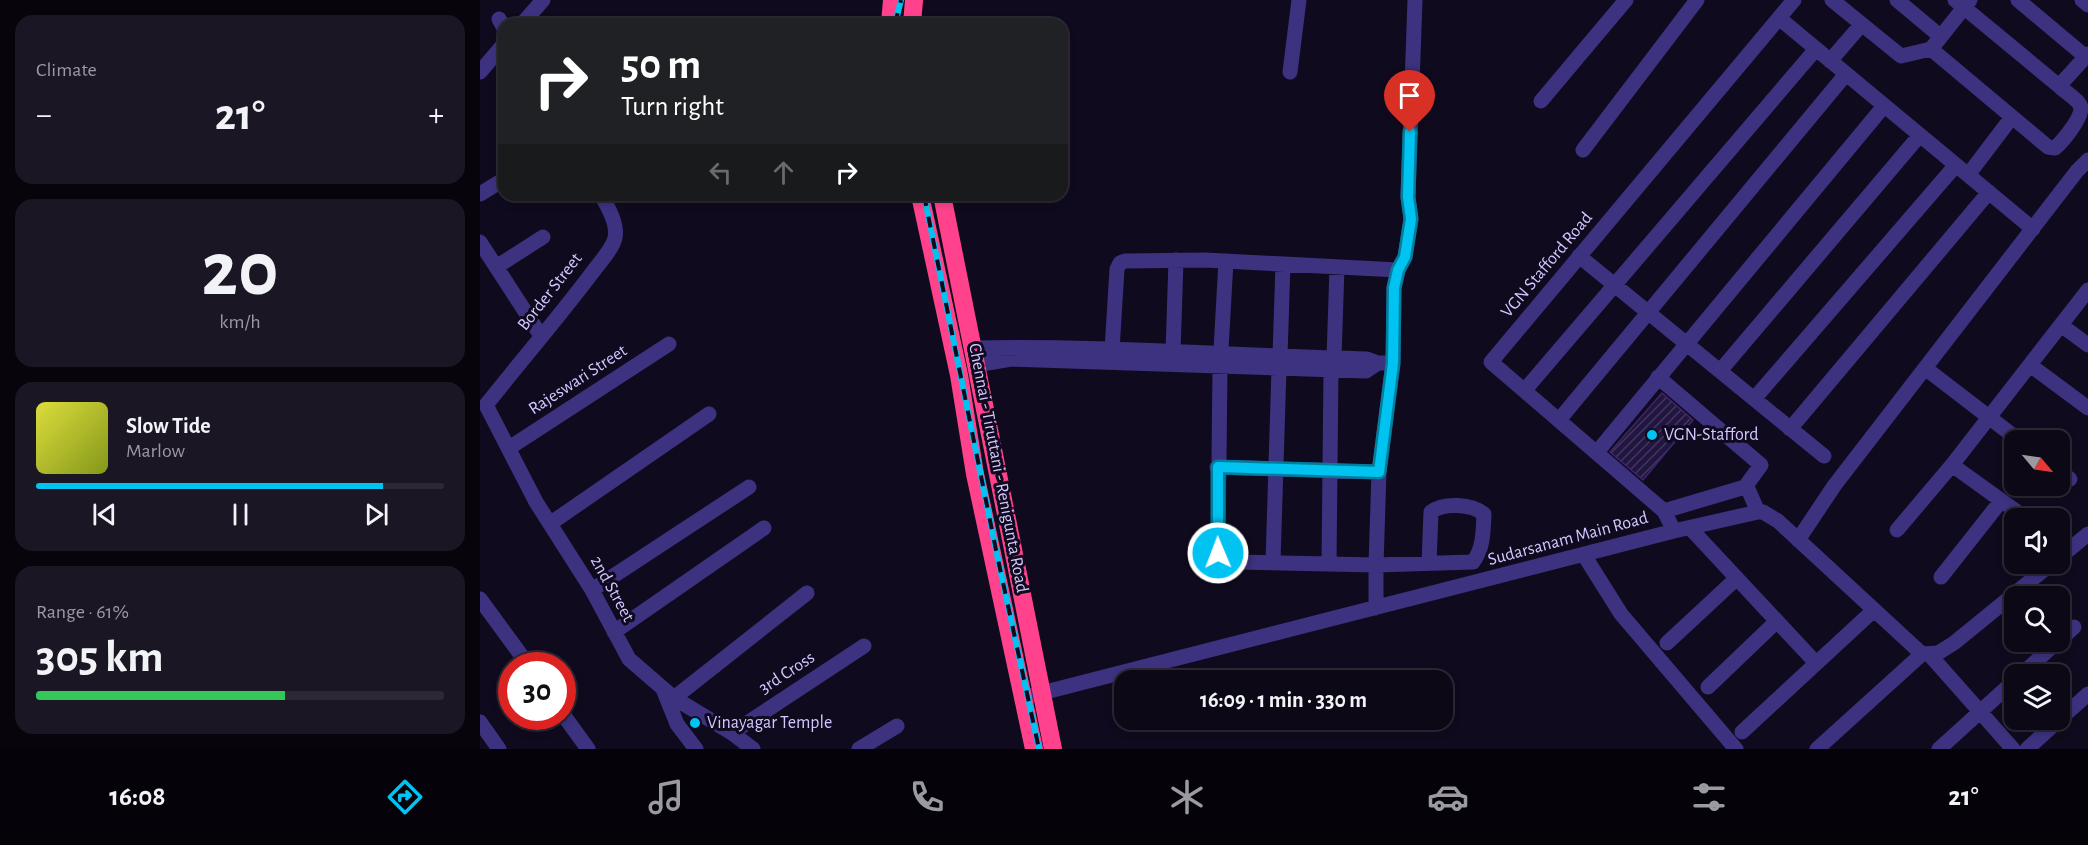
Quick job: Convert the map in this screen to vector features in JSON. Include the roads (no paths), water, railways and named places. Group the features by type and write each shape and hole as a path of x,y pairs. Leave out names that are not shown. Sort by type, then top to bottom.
{"highway":[{"path":"890,18 892,0"},
{"path":"912,18 914,0"},
{"name":"Chennai - Tiruttani - Renigunta Road","path":"921,201 959,375 975,474 1034,749"},
{"name":"Chennai - Tiruttani - Renigunta Road","path":"943,201 1053,749"}],"street":[{"path":"527,18 543,0"},
{"path":"1290,72 1299,0"},
{"path":"1376,608 1379,472 1386,363 1394,288 1398,270 1405,257 1411,219 1408,197 1415,0"},
{"path":"1541,101 1626,0"},
{"path":"1583,150 1697,0"},
{"name":"VGN Stafford Road","path":"1794,0 1491,362 1597,452 1737,578 1816,663"},
{"path":"1832,0 1901,56 1931,49 1962,2 2080,104 2081,115 2060,144 2055,148 2048,147 1931,49"},
{"path":"1897,0 1940,36"},
{"path":"2018,0 2087,55 2059,86"},
{"path":"2082,0 2088,5"},
{"path":"1779,18 2033,229"},
{"path":"1830,61 1861,25"},
{"path":"1525,390 1816,49"},
{"path":"480,72 498,51"},
{"path":"1559,420 1846,74"},
{"path":"1597,452 1884,106"},
{"path":"1968,175 2012,117"},
{"path":"1720,372 1920,135"},
{"path":"1754,399 1956,165"},
{"path":"1798,540 1834,486 2033,229 2084,169"},
{"path":"480,194 498,183"},
{"path":"1790,429 1989,192"},
{"name":"Border Street","path":"482,405 564,310 615,238 610,210 605,201"},
{"path":"496,267 543,237"},
{"path":"480,242 541,336"},
{"path":"1579,256 1824,456"},
{"path":"1112,350 1117,269 1120,263 1132,260 1226,261 1398,270"},
{"path":"1173,352 1176,260"},
{"path":"1226,261 1220,360 1218,553 1228,561 1376,565 1473,562 1481,546 1484,514 1478,509 1467,506 1437,507 1431,512 1429,563"},
{"path":"1274,562 1275,469 1283,264"},
{"path":"1329,564 1329,471 1336,267"},
{"path":"1897,530 1952,465 2088,290"},
{"path":"2061,325 2088,345"},
{"name":"Rajeswari Street","path":"509,448 669,344"},
{"path":"1090,356 1112,350 1173,352 1220,360"},
{"path":"974,357 1090,356 1332,364 1367,359 1386,363"},
{"path":"2030,365 2088,408"},
{"path":"1925,368 2006,430"},
{"path":"1658,377 1761,465 1745,487 1664,511"},
{"name":"2nd Street","path":"482,405 509,448 536,502 592,590 629,659 669,693 753,749"},
{"path":"551,524 709,414"},
{"path":"1952,465 2011,508"},
{"path":"1218,467 1379,472"},
{"path":"592,590 749,487"},
{"path":"1745,487 1758,512 1763,512 1778,521 1874,610 1926,654 2013,749"},
{"path":"1941,577 2001,501"},
{"name":"Sudarsanam Main Road","path":"1022,698 1682,529 1758,512"},
{"path":"614,632 764,528"},
{"path":"2070,549 2088,534"},
{"path":"1584,555 1621,614 1736,749"},
{"path":"1818,749 1926,654 1938,653 1954,644 2040,574"},
{"path":"1667,643 1737,578"},
{"path":"696,749 677,724 669,693 807,593"},
{"path":"480,599 519,652"},
{"path":"1742,732 1874,610"},
{"path":"1708,687 1777,621"},
{"path":"2070,630 2074,627"},
{"name":"3rd Cross","path":"732,733 864,646"},
{"path":"2033,664 2046,652"},
{"path":"1940,749 2004,690"},
{"path":"2070,710 2088,693"},
{"path":"480,722 499,749"},
{"path":"859,749 897,726"},
{"path":"574,730 588,749"},
{"path":"2027,749 2048,730"}],"railway":[{"path":"896,18 901,0"},
{"path":"925,201 1039,749"}],"place":[{"name":"VGN-Stafford","path":"1652,435"},
{"name":"Vinayagar Temple","path":"695,723"}]}
